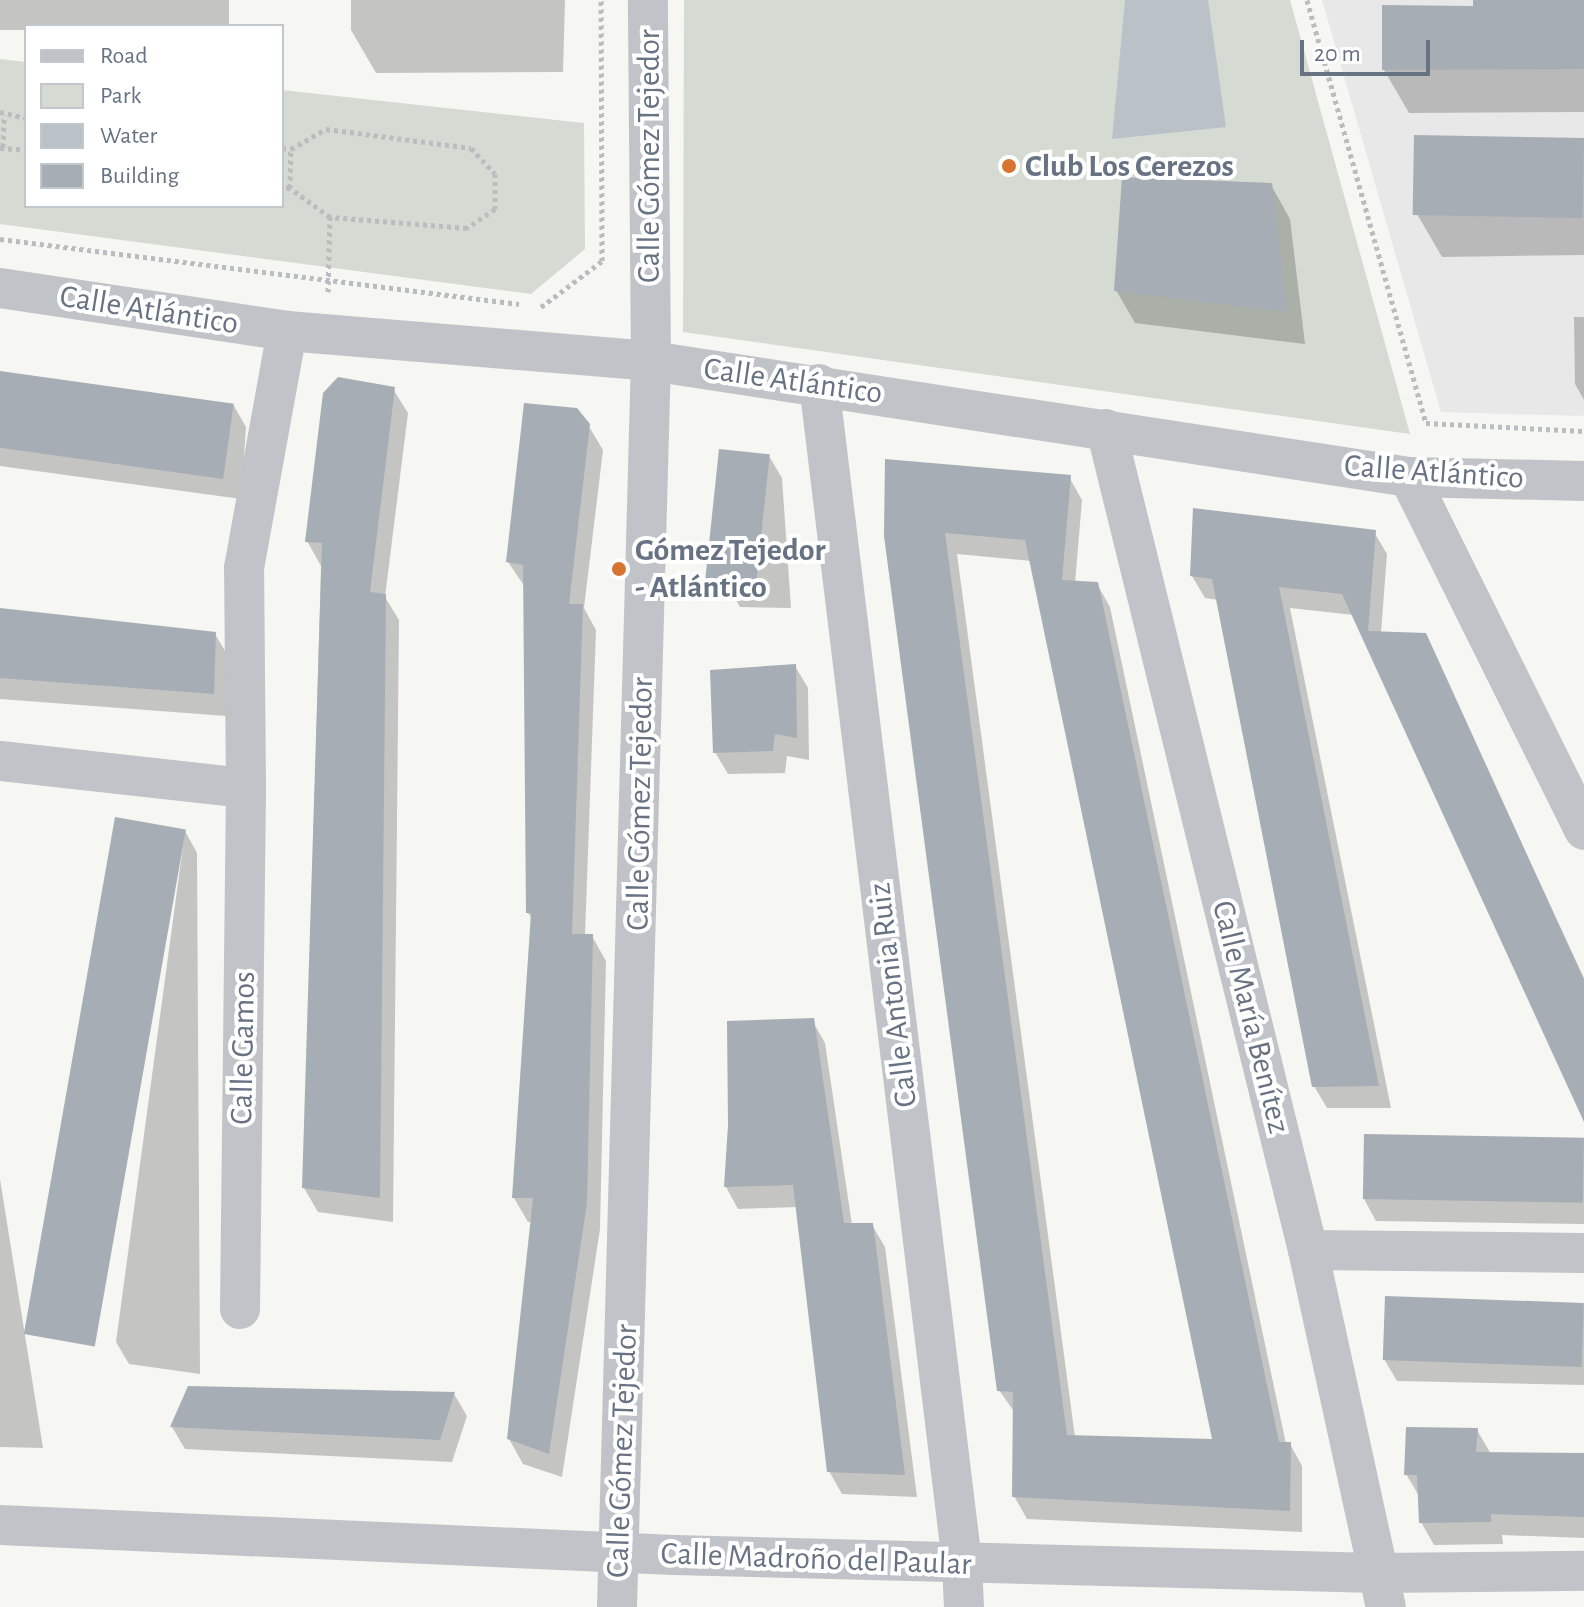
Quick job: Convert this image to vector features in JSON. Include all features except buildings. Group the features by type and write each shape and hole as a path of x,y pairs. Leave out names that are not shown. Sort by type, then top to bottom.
{"street":[{"name":"Calle Gómez Tejedor","path":"617,1607 651,361 648,0"},
{"name":"Calle Atlántico","path":"0,288 287,331 651,361 819,384 1409,477 1584,481"},
{"name":"Calle Gamos","path":"240,1309 246,788 244,568 287,331"},
{"name":"Calle Antonia Ruiz","path":"819,384 962,1563 964,1607"},
{"name":"Calle María Benítez","path":"1106,429 1308,1250 1381,1590"},
{"path":"1409,477 1584,830"},
{"path":"0,761 246,788"},
{"path":"1308,1250 1584,1253"},
{"name":"Calle Madroño del Paular","path":"0,1525 620,1553 962,1563 1381,1590 1584,1571"}],"path":[{"path":"0,239 544,308 602,261 601,0"},
{"path":"1307,0 1426,423 1584,431"},
{"path":"24,118 2,114 1,148 24,150"},
{"path":"284,148 291,149 326,129 471,148 495,174 495,209 467,228 330,217 290,188 284,187"},
{"path":"290,188 291,149"},
{"path":"327,335 330,217"}],"shaded area":[{"path":"1322,0 1584,0 1584,416 1441,412"}],"green space":[{"name":"Club Los Cerezos","path":"684,0 1290,0 1410,434 683,332"},
{"path":"0,59 24,62 24,208 284,208 284,90 584,123 585,249 531,294 0,224"}],"water":[{"path":"1125,0 1208,0 1226,127 1112,139"}],"place":[{"name":"Club Los Cerezos","path":"1009,166"},
{"name":"Gómez Tejedor - Atlántico","path":"619,569"}]}
